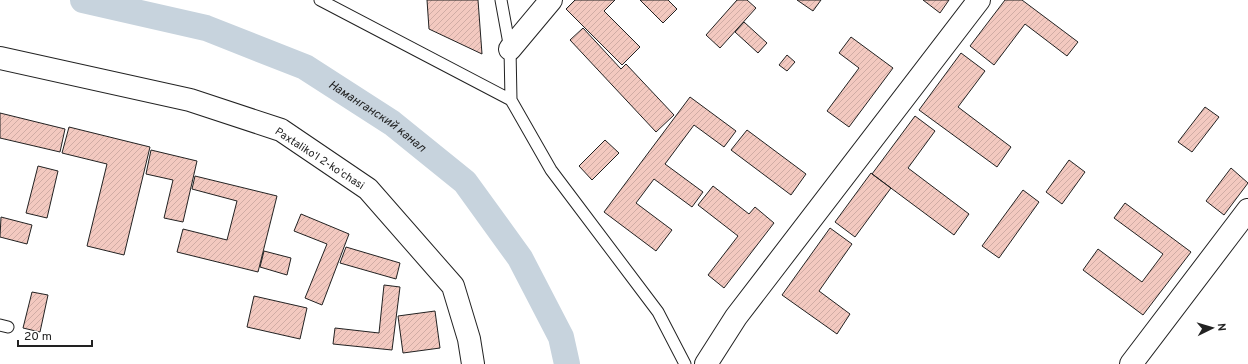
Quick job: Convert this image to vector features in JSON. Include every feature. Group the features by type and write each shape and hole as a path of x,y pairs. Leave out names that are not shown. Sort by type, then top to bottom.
{"street":[{"path":"510,48 551,0"},
{"path":"706,364 736,317 979,0"},
{"name":"Paxtalikoʻl 2-koʻchasi","path":"0,58 190,100 281,130 368,189 453,286 468,339 473,364"},
{"path":"1131,364 1248,210"}],"lane":[{"path":"320,0 511,100"},
{"path":"501,0 510,48 511,100 551,170 658,312 685,364"}],"building":[{"path":"427,0 478,0 482,54 429,29"},
{"path":"575,0 615,0 604,11 640,47 622,65 566,9"},
{"path":"640,0 668,0 677,9 663,23"},
{"path":"737,0 747,0 756,8 720,48 706,35"},
{"path":"797,0 821,0 813,11"},
{"path":"923,0 949,0 940,13"},
{"path":"1005,0 1022,0 1078,42 1067,56 1025,24 994,65 970,46"},
{"path":"744,22 767,43 758,53 735,32"},
{"path":"583,28 621,69 626,64 674,115 656,132 570,40"},
{"path":"851,37 893,68 849,127 827,111 859,68 839,53"},
{"path":"961,53 985,71 958,107 1011,147 997,167 919,110"},
{"path":"787,55 795,62 787,71 779,65"},
{"path":"690,97 736,131 724,147 694,125 665,164 703,192 692,207 654,179 636,203 672,230 656,251 604,212"},
{"path":"1205,107 1219,117 1192,152 1178,142"},
{"path":"0,113 65,129 60,152 0,138"},
{"path":"915,116 935,131 908,168 969,214 954,235 872,174"},
{"path":"69,127 150,147 124,255 87,246 107,164 62,153"},
{"path":"747,130 806,174 791,195 731,150"},
{"path":"605,140 619,153 592,180 579,166"},
{"path":"151,150 197,161 183,222 164,218 173,180 146,174"},
{"path":"1069,160 1085,172 1062,204 1046,192"},
{"path":"38,166 58,171 47,218 26,213"},
{"path":"1231,168 1248,183 1224,215 1206,201"},
{"path":"871,173 891,188 855,237 835,222"},
{"path":"195,176 277,196 258,272 177,252 183,229 227,240 237,201 192,189"},
{"path":"713,186 749,214 755,207 774,223 724,288 708,275 738,236 698,205"},
{"path":"1023,190 1039,202 999,258 982,246"},
{"path":"1125,203 1191,252 1143,315 1083,270 1098,249 1142,282 1163,254 1114,218"},
{"path":"301,214 349,234 322,305 305,298 327,244 294,231"},
{"path":"1,217 32,225 27,244 0,237"},
{"path":"830,228 852,244 819,291 850,314 837,334 782,295"},
{"path":"346,247 400,263 396,279 340,263"},
{"path":"264,251 291,258 287,275 260,267"},
{"path":"384,285 400,287 392,350 333,344 335,328 379,333"},
{"path":"32,292 48,295 40,332 23,328"},
{"path":"254,296 307,308 300,339 247,327"},
{"path":"435,311 440,348 403,353 398,316"}],"waterway":[{"name":"Наманганский канал","path":"83,0 206,28 305,67 392,123 465,182 520,258 561,337 567,364"}]}
